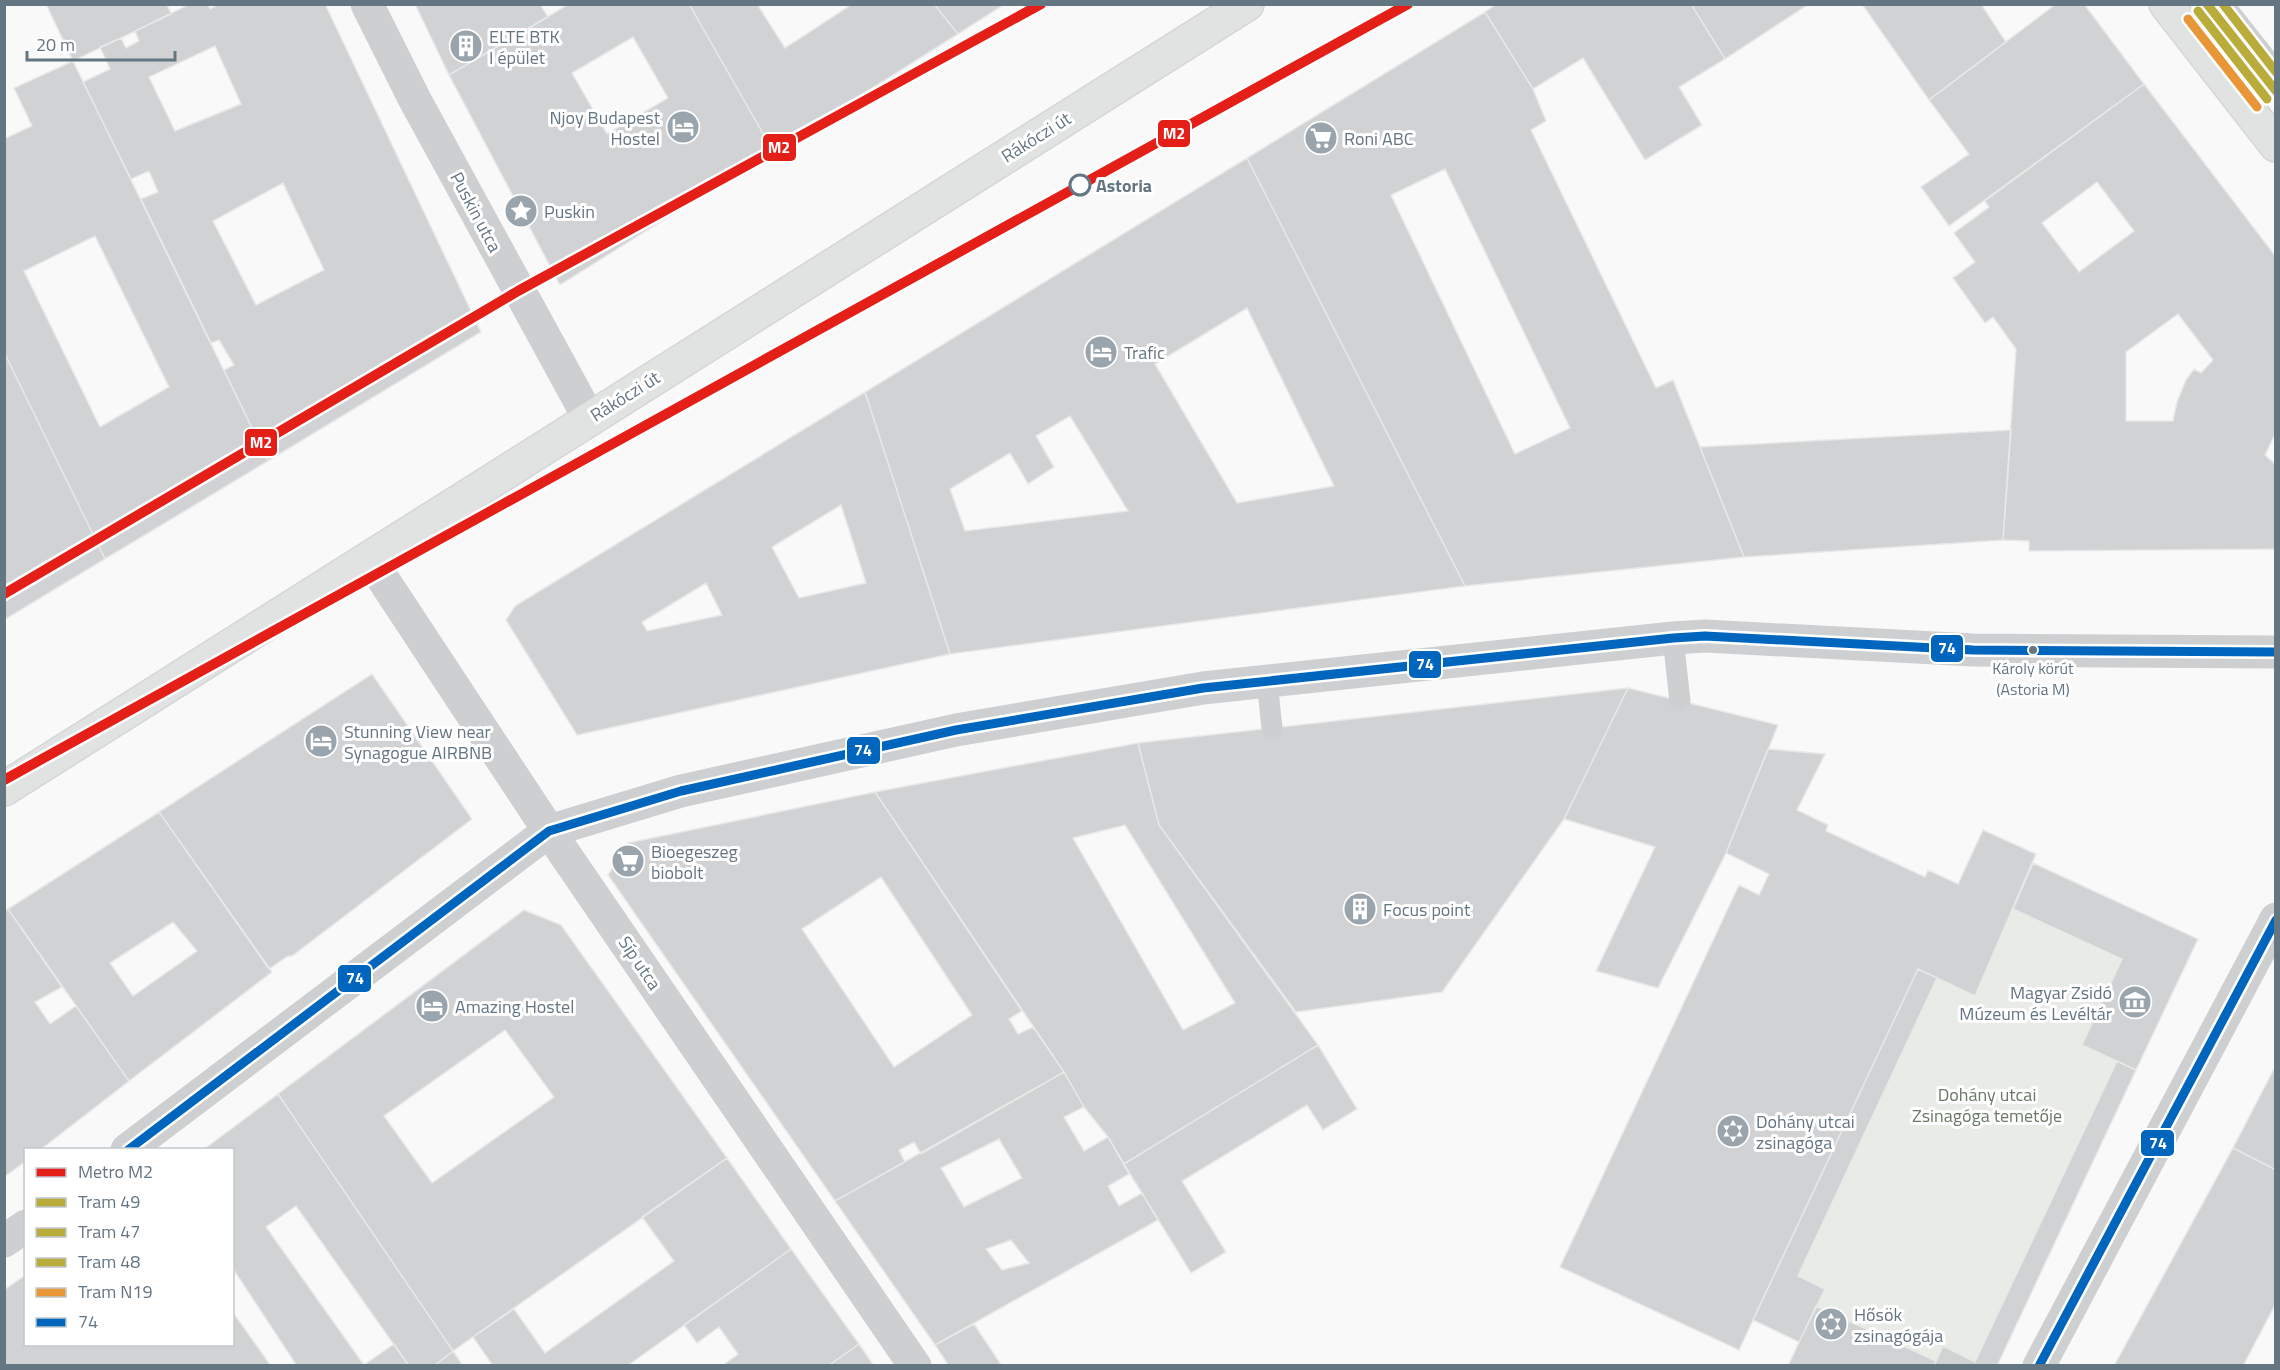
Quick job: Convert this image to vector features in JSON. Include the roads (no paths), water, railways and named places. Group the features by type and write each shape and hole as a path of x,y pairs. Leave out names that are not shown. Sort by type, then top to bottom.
{"main road":[{"name":"Rákóczi út","path":"4,789 1246,4"},
{"path":"2166,4 2276,145"}],"street":[{"name":"Puskin utca","path":"367,4 438,142 589,418"},
{"name":"Síp utca","path":"369,558 549,831 915,1365"},
{"path":"128,1148 549,831 681,791 956,730 1203,688 1673,638 1705,636 1973,650 2039,671 2178,671 2224,652 2276,652"},
{"path":"2039,1365 2276,919"},
{"path":"4,1241 24,1227"}],"lane":[{"path":"2223,4 2276,71"},
{"path":"1673,638 1680,701"},
{"path":"1267,681 1272,728"}],"metro line":[{"name":"M2","path":"4,594 518,291 1041,4"},
{"name":"M2","path":"4,780 1408,4"}],"tram line":[{"name":"49","path":"2207,4 2276,91"},
{"name":"48","path":"2223,4 2276,72"},
{"name":"47","path":"2198,11 2267,99"},
{"name":"N19","path":"2188,19 2257,107"}],"place":[{"name":"ELTE BTK I épület","path":"466,46"},
{"name":"Njoy Budapest Hostel","path":"683,127"},
{"name":"Roni ABC","path":"1321,138"},
{"name":"Astoria","path":"1080,185"},
{"name":"Puskin","path":"521,211"},
{"name":"Trafic","path":"1101,352"},
{"name":"Károly körút (Astoria M)","path":"2033,650"},
{"name":"Stunning View near Synagogue AIRBNB","path":"321,741"},
{"name":"Bioegeszeg biobolt","path":"628,861"},
{"name":"Focus point","path":"1360,909"},
{"name":"Magyar Zsidó Múzeum és Levéltár","path":"2135,1002"},
{"name":"Amazing Hostel","path":"432,1006"},
{"name":"Dohány utcai zsinagóga","path":"1733,1131"},
{"name":"Hősök zsinagógája","path":"1831,1324"}],"park label":[{"name":"Dohány utcai Zsinagóga temetője","path":"1987,1104"}]}
